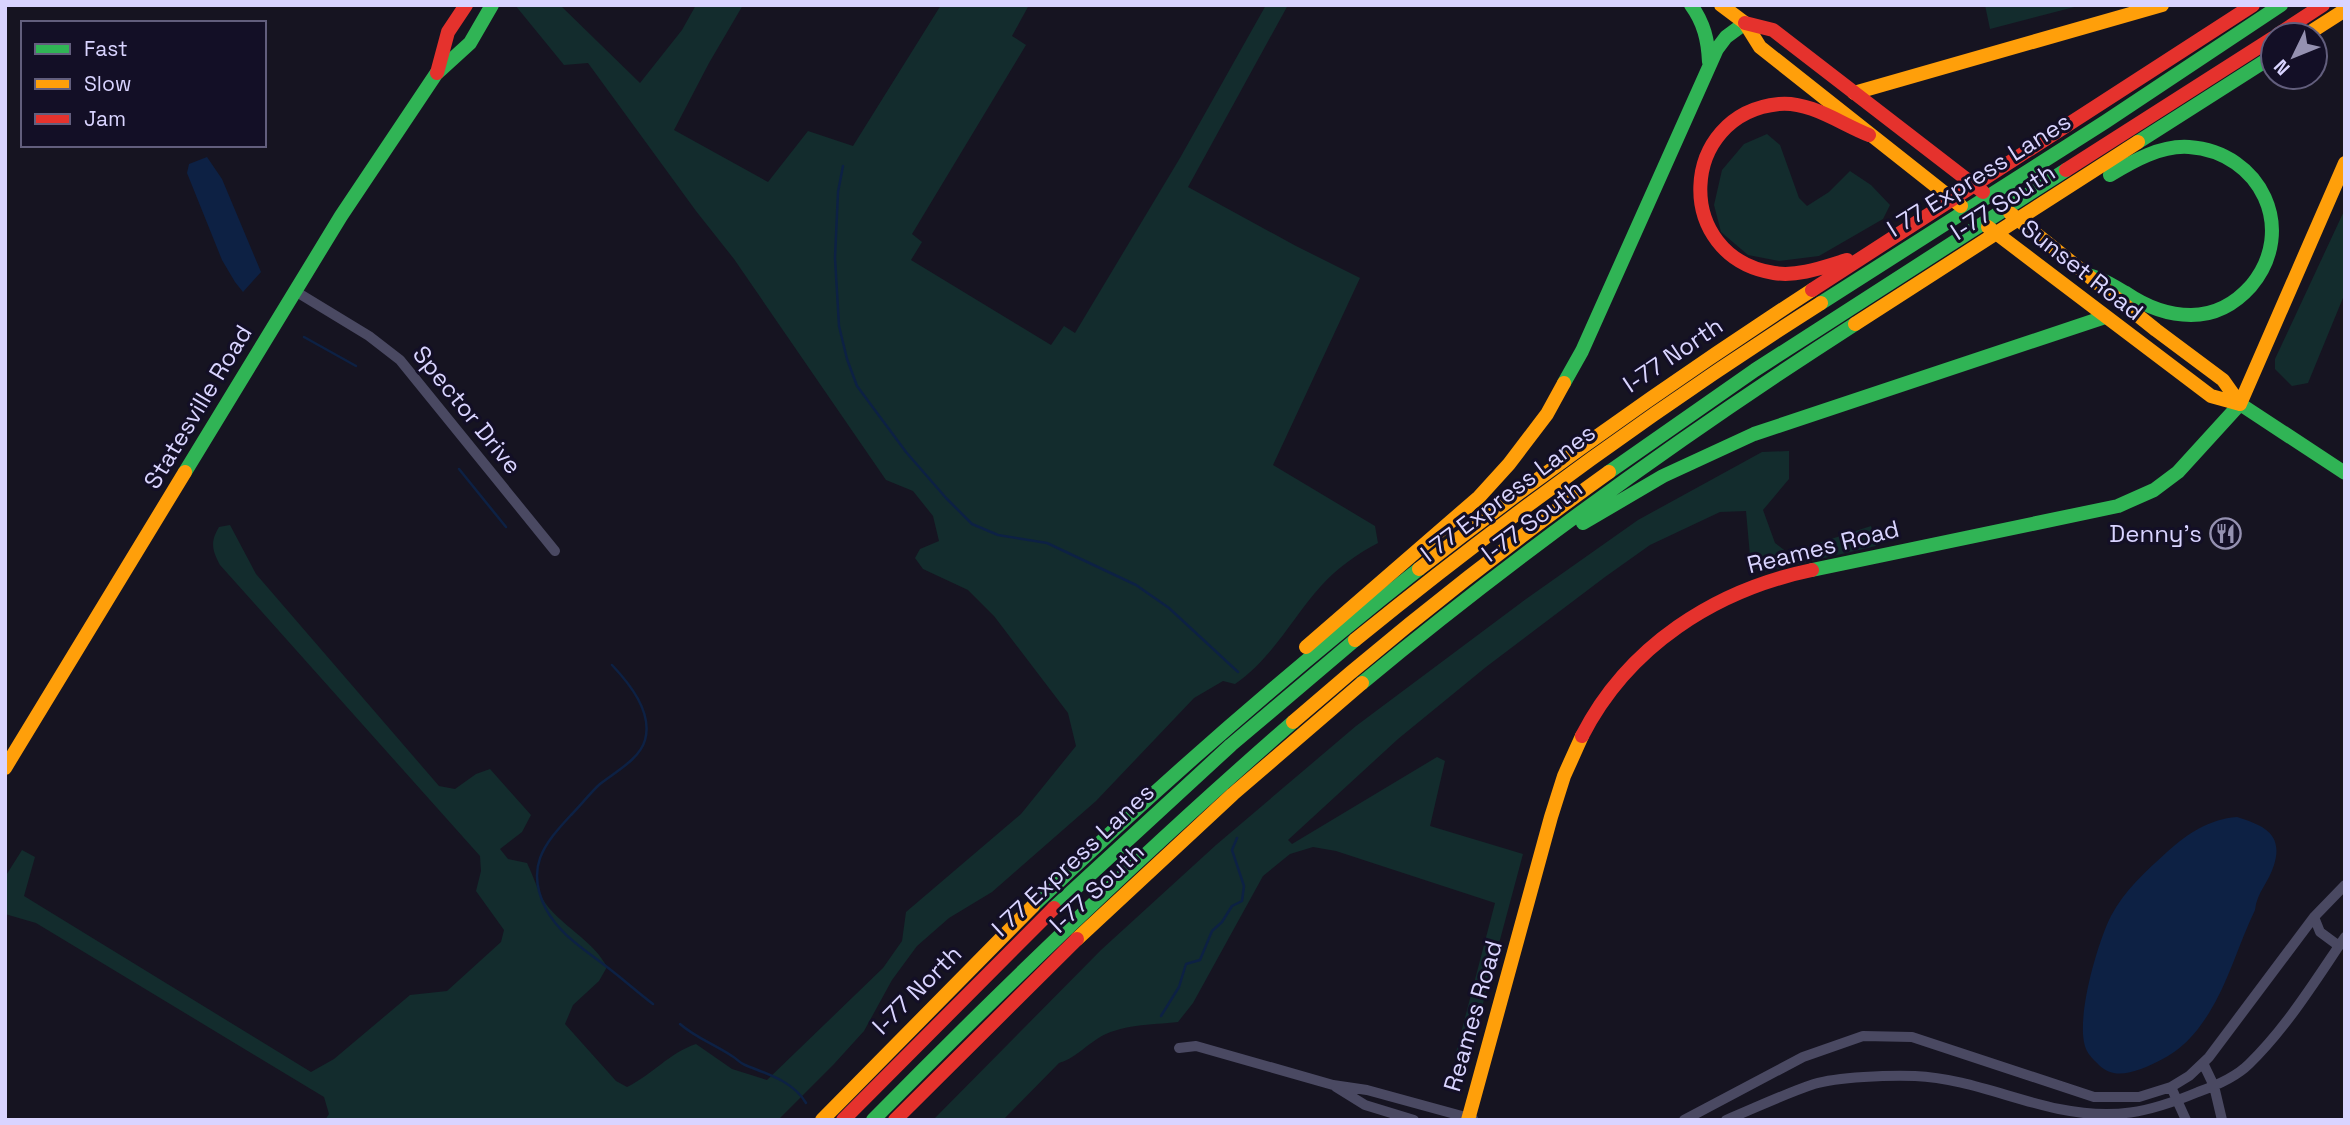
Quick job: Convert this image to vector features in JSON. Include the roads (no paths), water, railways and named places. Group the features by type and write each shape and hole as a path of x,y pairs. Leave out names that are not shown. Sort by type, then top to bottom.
{"main road":[{"name":"Statesville Road","path":"436,74 448,33 466,5"},
{"name":"Statesville Road","path":"5,768 370,169 436,74 470,43 492,5"},
{"path":"1690,5 1704,25 1709,66"},
{"name":"Sunset Road","path":"1721,5 1745,23 1760,47 1864,127 1869,135 2211,397 2240,404 2345,472"},
{"path":"1854,93 2162,5"},
{"name":"I-77 North","path":"822,1120 1008,930 1138,807 1427,562 1666,386 2253,5"},
{"name":"I 77 Express Lanes","path":"843,1120 1009,951 1140,827 1303,684 1456,559 1607,447 1735,358 2108,120 2281,5"},
{"name":"I 77 Express Lanes","path":"2298,21 2323,5"},
{"path":"2328,21 2345,10"},
{"path":"1294,672 1303,649 1479,497 1509,464 1546,414 1582,351 1709,66 1723,40 1745,23"},
{"name":"Sunset Road","path":"1745,23 1773,30 2223,380 2240,404"},
{"name":"I 77 Express Lanes","path":"873,1120 1034,957 1164,835 1308,709 1479,569 1609,472 1776,356 2259,46"},
{"name":"I-77 South","path":"895,1120 1045,968 1174,847 1337,705 1507,567 1639,469 1756,388 2259,65"},
{"path":"1869,135 1829,116 1800,107 1780,104 1760,107 1740,116 1718,135 1704,160 1699,186 1703,214 1710,230 1724,250 1746,265 1773,273 1792,273 1824,267 1871,252"},
{"path":"2067,188 2094,184 2122,167 2156,152 2179,147 2199,148 2226,156 2247,171 2263,191 2271,215 2271,249 2263,272 2238,299 2214,312 2187,316 2168,312 2145,304 2099,276 2088,275"},
{"name":"Reames Road","path":"1470,1119 1566,773 1592,718 1625,675 1645,654 1693,615 1768,579 2118,506 2153,491 2166,482 2196,454 2240,404 2345,163"},
{"path":"1507,567 1663,475 1723,447 1786,423 2105,317"}],"street":[{"name":"Spector Drive","path":"295,291 369,336 400,360 555,551"},
{"path":"1684,1120 1803,1057 1863,1036 1912,1037 2094,1097 2139,1097 2172,1087 2203,1063 2315,917 2345,885"},
{"path":"1726,1120 1817,1083 1881,1076 1917,1076 1970,1085 2062,1109 2088,1113 2134,1114 2178,1101 2214,1086 2247,1066 2284,1026 2342,942 2320,932 2315,917"},
{"path":"1179,1048 1196,1046 1333,1085 1367,1090 1470,1119"},
{"path":"2203,1063 2214,1086 2222,1120"},
{"path":"1333,1085 1365,1105 1414,1120"},
{"path":"2172,1087 2186,1120"}],"water":[{"path":"207,157 222,179 261,272 243,292 222,260 187,173 189,164"},
{"path":"2237,817 2255,823 2269,832 2276,845 2276,854 2272,871 2258,898 2216,1001 2195,1033 2172,1053 2135,1071 2118,1074 2107,1071 2087,1051 2083,1039 2083,1022 2094,963 2111,916 2136,882 2182,839 2208,824"}],"waterway":[{"path":"843,166 838,192 835,258 839,326 857,386 906,452 972,524 998,535 1047,543 1136,585 1169,608 1238,672"},
{"path":"304,337 356,366"},
{"path":"459,469 506,527"},
{"path":"612,665 632,689 643,709 647,729 645,740 633,759 596,788 552,837 540,858 537,881 546,909 558,926 653,1004"},
{"path":"1161,1016 1179,987 1186,964 1200,960 1212,931 1222,922 1232,906 1242,901 1244,886 1232,850 1237,838"},
{"path":"680,1024 743,1064 787,1084 801,1095 806,1103"}],"place":[{"name":"Denny's","path":"2225,534"}]}
